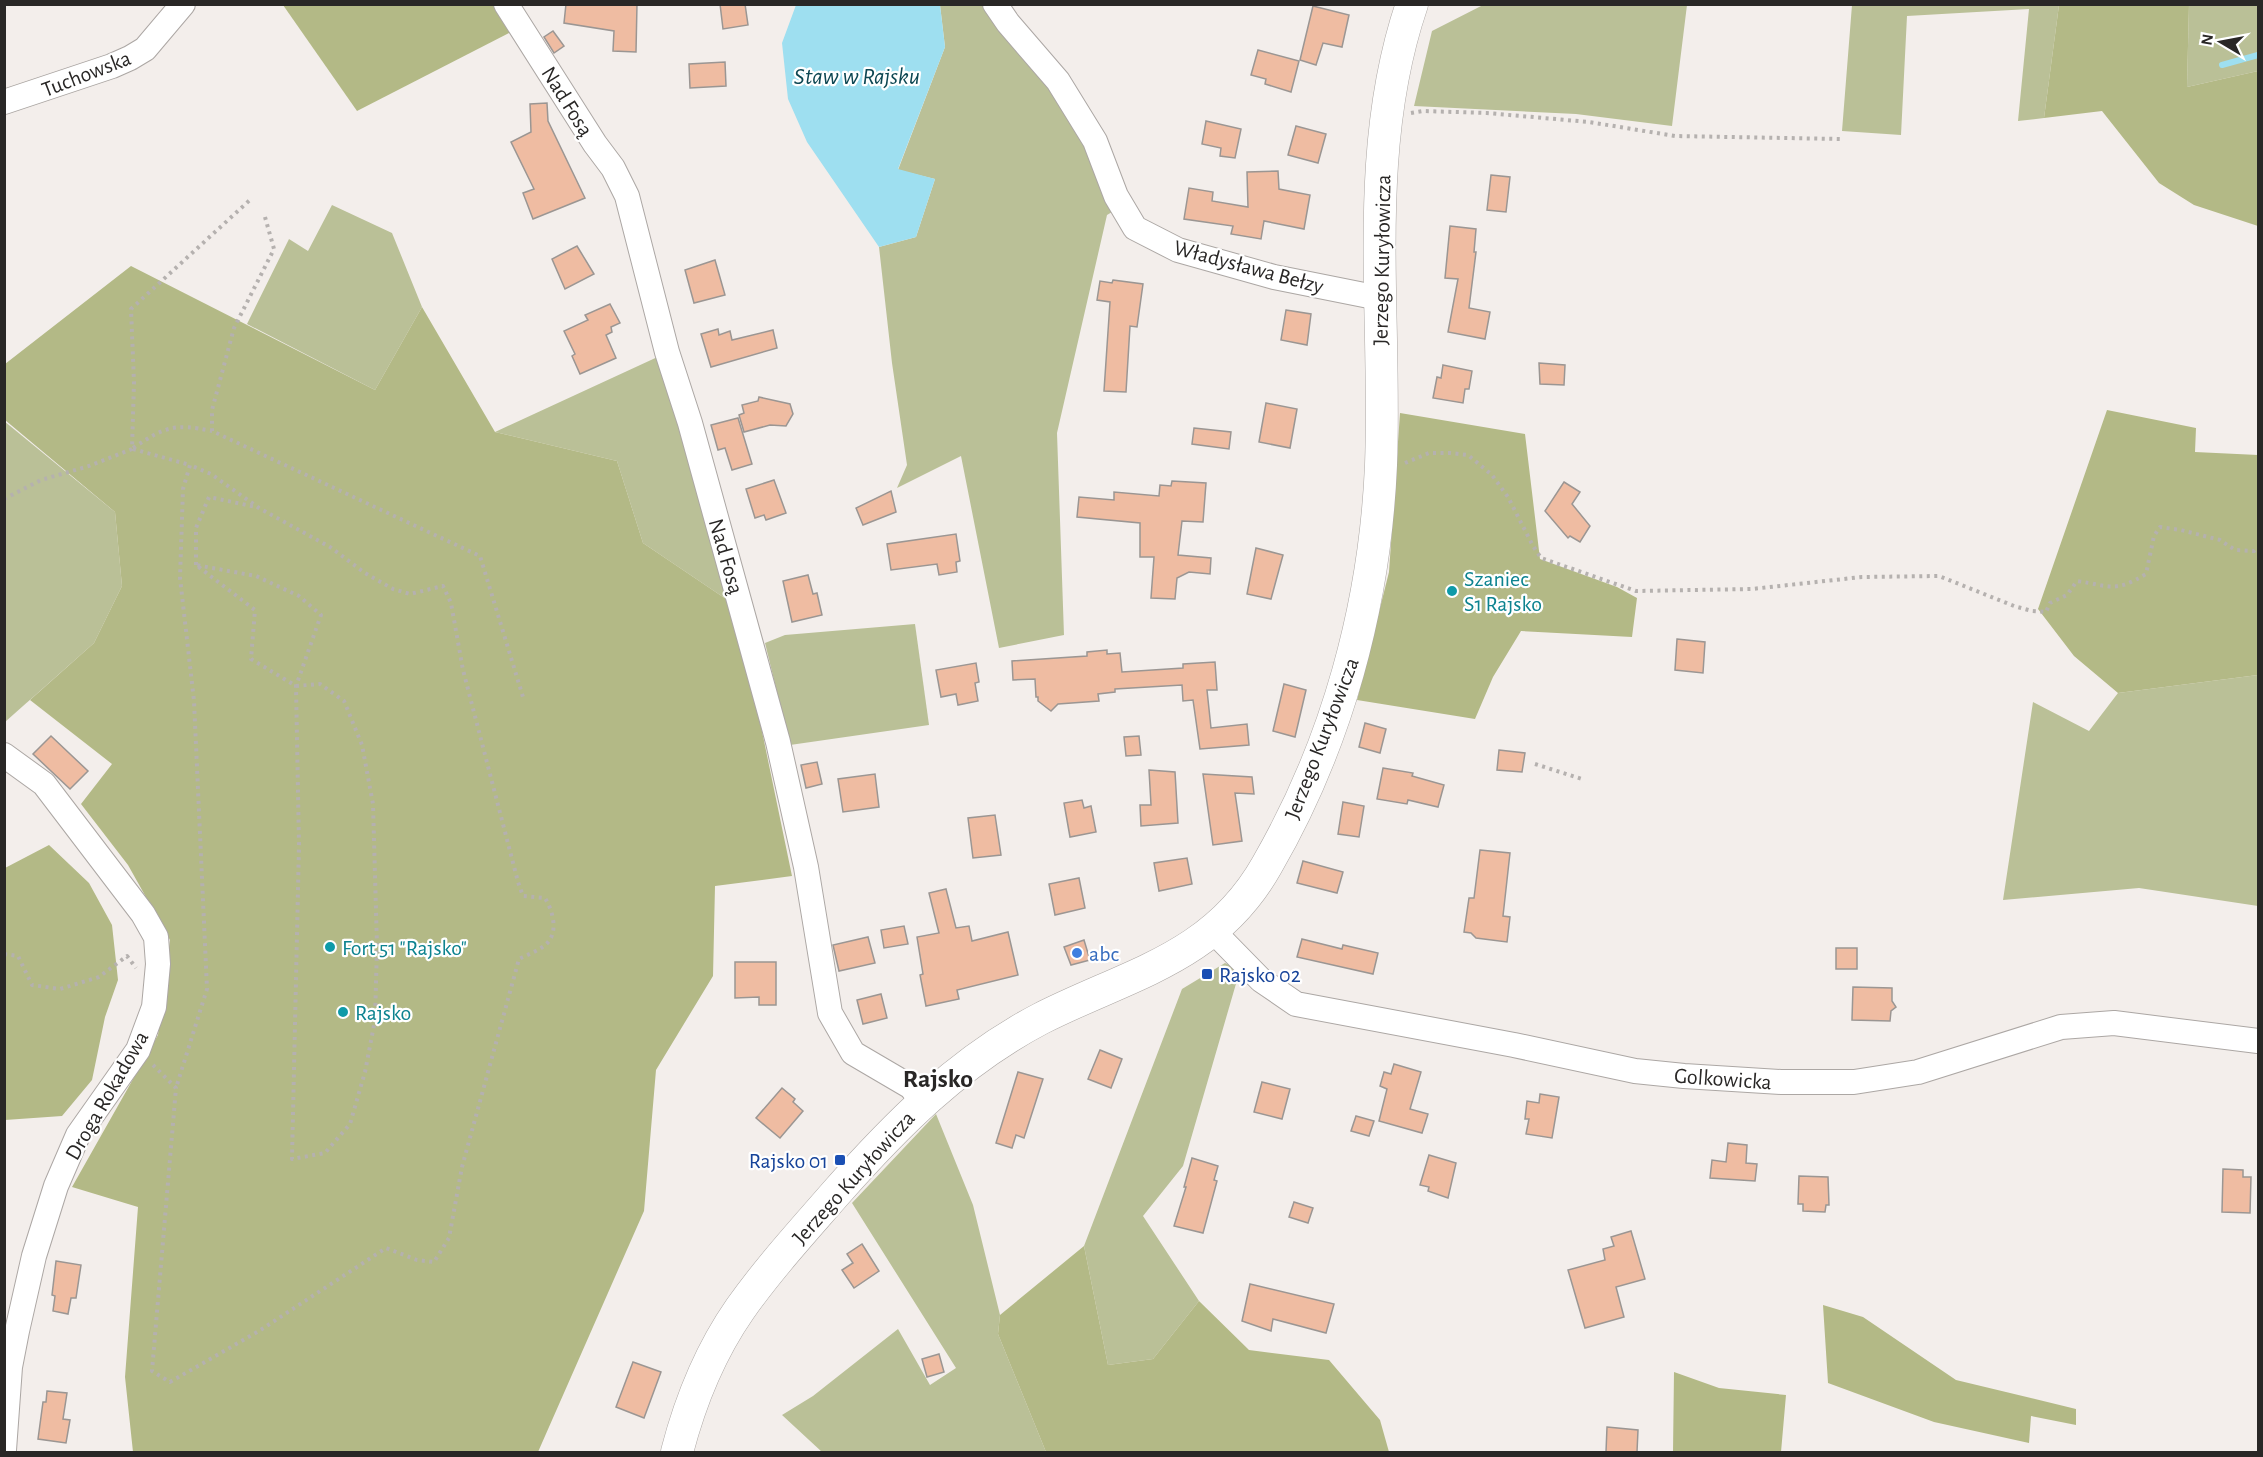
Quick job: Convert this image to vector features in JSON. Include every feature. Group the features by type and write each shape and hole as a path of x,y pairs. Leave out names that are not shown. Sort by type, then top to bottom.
{"street":[{"name":"Tuchowska","path":"4,102 130,58 145,49 183,4"},
{"name":"Nad Fosą","path":"506,4 595,144 613,168 627,196 667,352 690,423 778,742 807,867 830,1013 853,1053 911,1088 922,1102"},
{"name":"Władysława Bełzy","path":"995,4 1008,23 1058,81 1095,141 1116,195 1135,228 1178,250 1274,277 1380,298"},
{"name":"Jerzego Kuryłowicza","path":"677,1452 697,1391 711,1359 738,1312 774,1264 872,1153 922,1102 961,1069 994,1046 1039,1020 1176,957 1213,931 1242,903 1265,870 1310,780 1334,716 1354,657 1370,573 1377,527 1381,467 1379,203 1387,116 1412,4"},
{"name":"Droga Rokadowa","path":"4,754 44,784 143,914 156,937 158,964 154,1007 138,1050 78,1135 56,1186 34,1256 17,1331 10,1367 4,1450"},
{"name":"Golkowicka","path":"1213,931 1261,980 1296,1004 1635,1071 1684,1077 1781,1082 1854,1082 1918,1072 2061,1027 2114,1023 2259,1041"}],"path":[{"path":"1387,116 1422,111 1486,113 1589,122 1675,136 1840,139"},
{"path":"132,449 134,382 131,309 251,199"},
{"path":"212,431 212,410 234,328 274,249 265,217"},
{"path":"4,499 41,480 89,466 132,449 165,428 188,426 212,431 480,556 523,697"},
{"path":"132,449 190,465 211,474 260,508 330,548 364,573 393,589 410,594 443,586 451,603 463,670 518,882 524,896 545,898 552,910 553,930 549,940 519,959 462,1167 449,1239 434,1262 417,1260 386,1248 259,1331 170,1382 152,1371 176,1088 207,989 194,701 180,578 183,489 190,465"},
{"path":"1381,467 1401,464 1429,453 1468,455 1492,475 1508,497 1541,558 1636,591 1752,589 1862,577 1939,576 2014,606 2046,612 2050,603 2067,595 2077,581 2113,589 2130,584 2146,574 2154,537 2160,527 2220,540 2235,550 2254,551 2259,547"},
{"path":"196,565 196,528 209,497 260,508"},
{"path":"196,565 255,610 251,659 296,686 320,684 344,701 362,745 373,804 377,946 375,1020 365,1072 350,1124 326,1153 292,1159 299,845 296,686 321,615 299,596 256,576 196,565"},
{"path":"1535,764 1582,779"},
{"path":"4,954 18,956 32,985 60,989 99,976 127,956 155,992"},
{"path":"138,1050 176,1088"}],"green space":[{"path":"1485,4 1687,5 1672,126 1576,114 1414,106 1432,31"},
{"path":"283,5 496,5 515,30 357,111"},
{"path":"940,5 986,5 1064,103 1117,209 1107,215 1057,433 1064,635 999,648 961,456 897,488 907,465 892,363 879,247 916,237 935,179 898,170 945,47"},
{"path":"1852,5 2059,5 2044,118 2018,121 2029,9 1907,16 1901,135 1842,131"},
{"path":"2059,5 2189,5 2187,87 2258,71 2258,226 2194,205 2159,183 2102,111 2044,118"},
{"path":"2189,5 2258,5 2258,71 2187,87"},
{"path":"332,205 392,233 422,307 375,390 247,324 289,239 308,251"},
{"path":"131,266 375,390 422,307 495,432 617,461 643,543 726,599 758,712 792,876 715,886 713,976 656,1070 644,1211 538,1452 133,1452 125,1377 138,1207 72,1187 158,1035 170,940 128,865 81,804 112,764 30,700 94,643 122,586 115,512 5,420 5,364"},
{"path":"664,354 726,599 643,543 617,461 495,432"},
{"path":"2107,410 2196,428 2195,452 2258,455 2258,675 2118,693 2074,656 2038,609"},
{"path":"1400,413 1525,434 1540,559 1617,587 1637,598 1632,637 1521,631 1493,677 1475,719 1357,700 1389,572"},
{"path":"4,421 115,512 122,586 94,643 5,722"},
{"path":"915,624 929,725 790,745 765,643 785,635"},
{"path":"2258,675 2258,906 2139,888 2003,900 2033,702 2089,731 2118,693"},
{"path":"49,845 89,883 112,925 118,980 105,1017 92,1080 62,1116 5,1120 5,868"},
{"path":"1225,963 1240,970 1183,1166 1143,1216 1199,1301 1153,1359 1108,1365 1084,1246 1182,989"},
{"path":"936,1114 973,1205 1000,1315 998,1334 1046,1452 822,1452 782,1415 813,1396 898,1329 930,1385 956,1368 852,1203"},
{"path":"1084,1246 1108,1365 1153,1359 1199,1301 1249,1350 1329,1360 1380,1420 1389,1452 1046,1452 998,1334 1000,1315"},
{"path":"1823,1305 1863,1317 1956,1380 2076,1409 2076,1425 2031,1416 2029,1443 1934,1422 1828,1383"},
{"path":"1674,1372 1719,1388 1786,1395 1781,1452 1673,1452"}],"water":[{"name":"Staw w Rajsku","path":"796,5 940,5 945,47 898,169 935,179 916,237 879,247 807,142 788,99 782,43"}],"building":[{"path":"566,4 637,4 636,52 613,51 614,31 564,23"},
{"path":"720,4 745,4 748,25 723,29"},
{"path":"1313,6 1349,15 1342,47 1323,43 1316,65 1300,60"},
{"path":"553,31 564,46 554,53 544,37"},
{"path":"1258,50 1299,61 1291,92 1265,84 1266,79 1251,75"},
{"path":"725,62 726,86 690,88 689,64"},
{"path":"547,103 548,121 585,198 533,219 523,193 534,189 511,142 531,132 530,104"},
{"path":"1206,121 1241,129 1235,158 1220,156 1221,148 1202,144"},
{"path":"1296,126 1326,134 1318,163 1288,155"},
{"path":"1278,171 1279,189 1310,195 1304,229 1264,221 1261,239 1231,234 1233,226 1184,219 1189,188 1213,192 1212,201 1248,207 1247,172"},
{"path":"1491,175 1510,177 1506,212 1487,210"},
{"path":"1450,226 1476,229 1474,252 1476,252 1469,308 1490,312 1485,339 1448,332 1458,279 1445,278"},
{"path":"577,246 594,274 565,289 552,259"},
{"path":"715,260 725,295 694,303 685,270"},
{"path":"1113,280 1143,284 1137,327 1130,326 1126,392 1104,391 1110,302 1097,300 1100,281 1112,283"},
{"path":"610,304 620,323 611,327 612,332 606,335 616,358 580,374 572,356 575,354 564,331 588,320 585,315"},
{"path":"1286,310 1311,314 1307,345 1281,340"},
{"path":"718,329 719,335 730,331 732,340 773,330 777,348 711,367 701,334"},
{"path":"1539,363 1565,365 1564,385 1540,384"},
{"path":"1443,365 1472,371 1469,389 1465,389 1463,403 1433,398 1437,377 1441,378"},
{"path":"759,397 790,404 793,414 786,426 770,425 744,432 739,415 744,413 742,405 758,401"},
{"path":"1266,403 1297,409 1290,448 1259,442"},
{"path":"738,418 752,464 732,470 725,448 718,450 711,425"},
{"path":"1194,428 1231,432 1229,449 1192,444"},
{"path":"774,480 786,513 766,520 764,515 755,518 746,489"},
{"path":"1172,481 1206,483 1203,522 1182,521 1178,555 1211,558 1210,574 1189,572 1177,578 1175,599 1151,598 1154,557 1140,557 1140,523 1077,517 1079,497 1114,500 1114,492 1159,496 1160,485 1171,486"},
{"path":"1564,482 1580,492 1572,504 1590,526 1580,542 1570,536 1568,538 1545,511"},
{"path":"891,491 896,512 863,525 856,508"},
{"path":"956,534 960,561 956,562 957,572 939,575 937,564 891,570 887,544"},
{"path":"1256,548 1283,555 1271,599 1247,594"},
{"path":"808,575 813,594 817,593 822,615 792,622 783,581"},
{"path":"1677,639 1705,642 1703,673 1675,670"},
{"path":"1107,650 1107,654 1120,653 1122,672 1183,668 1183,664 1215,662 1217,690 1207,690 1211,728 1247,724 1249,745 1200,749 1193,700 1183,701 1182,685 1115,689 1115,692 1098,694 1099,701 1058,704 1051,711 1036,697 1035,679 1013,680 1012,661 1087,656 1087,652"},
{"path":"976,663 979,682 975,683 978,701 958,705 956,694 941,697 936,670"},
{"path":"1284,684 1306,690 1295,737 1273,731"},
{"path":"1365,723 1386,729 1380,753 1359,747"},
{"path":"51,736 88,771 70,789 33,754"},
{"path":"1139,736 1141,755 1126,756 1124,737"},
{"path":"1499,750 1525,753 1522,772 1497,770"},
{"path":"817,762 822,784 806,788 801,765"},
{"path":"1383,768 1413,773 1412,776 1444,785 1438,807 1408,800 1407,804 1377,799"},
{"path":"1149,770 1175,772 1178,823 1141,826 1140,805 1151,805"},
{"path":"875,774 879,807 843,812 838,779"},
{"path":"1203,774 1252,777 1254,794 1235,793 1242,841 1213,845"},
{"path":"1082,800 1084,808 1091,806 1096,832 1070,837 1064,803"},
{"path":"1343,802 1364,806 1359,837 1338,834"},
{"path":"995,815 1001,855 973,858 968,818"},
{"path":"1480,850 1510,853 1503,916 1510,917 1507,942 1476,938 1471,933 1464,932 1469,898 1474,898"},
{"path":"1187,858 1192,884 1159,891 1154,863"},
{"path":"1303,861 1343,872 1337,893 1297,883"},
{"path":"1079,878 1085,908 1055,915 1049,884"},
{"path":"946,889 956,928 969,926 972,941 1008,932 1018,975 957,990 959,999 926,1006 920,975 923,974 917,937 939,933 929,893"},
{"path":"904,926 908,944 884,948 881,930"},
{"path":"868,937 875,963 839,971 833,945"},
{"path":"1302,939 1342,949 1343,945 1378,953 1373,974 1297,957"},
{"path":"1084,940 1090,960 1071,965 1064,947"},
{"path":"1836,948 1857,948 1857,969 1836,969"},
{"path":"735,962 776,962 776,1005 759,1005 759,997 735,998"},
{"path":"1853,987 1892,988 1892,1001 1896,1007 1891,1011 1890,1021 1852,1020"},
{"path":"881,994 887,1018 863,1024 857,1000"},
{"path":"1100,1050 1122,1059 1111,1088 1088,1079"},
{"path":"1394,1064 1421,1072 1410,1109 1428,1114 1422,1133 1379,1121 1387,1089 1380,1086 1384,1072 1391,1074"},
{"path":"1018,1072 1043,1079 1024,1138 1016,1135 1012,1148 996,1143"},
{"path":"1262,1082 1290,1089 1282,1119 1254,1112"},
{"path":"782,1088 795,1099 793,1102 803,1111 780,1138 756,1118"},
{"path":"1540,1094 1559,1097 1552,1138 1526,1134 1529,1119 1525,1119 1527,1101 1539,1103"},
{"path":"1356,1116 1374,1121 1369,1136 1351,1131"},
{"path":"1728,1143 1747,1145 1746,1163 1757,1164 1755,1181 1710,1178 1712,1160 1726,1162"},
{"path":"1429,1155 1456,1163 1448,1198 1428,1191 1429,1187 1420,1185"},
{"path":"1192,1158 1218,1166 1214,1180 1217,1181 1203,1233 1174,1226"},
{"path":"2223,1169 2243,1170 2243,1177 2251,1177 2250,1213 2222,1212"},
{"path":"1799,1176 1828,1177 1829,1205 1826,1205 1825,1212 1803,1211 1803,1204 1798,1204"},
{"path":"1294,1202 1313,1208 1308,1223 1289,1217"},
{"path":"1631,1231 1645,1279 1616,1287 1624,1317 1585,1328 1568,1270 1605,1260 1603,1249 1614,1246 1611,1237"},
{"path":"862,1244 879,1271 854,1288 842,1270 853,1263 847,1254"},
{"path":"56,1261 81,1265 76,1298 71,1298 68,1314 53,1311 55,1296 52,1295"},
{"path":"1250,1284 1334,1304 1326,1333 1273,1319 1271,1331 1242,1321"},
{"path":"939,1354 944,1372 927,1377 922,1359"},
{"path":"633,1362 661,1372 644,1418 616,1407"},
{"path":"47,1391 67,1393 63,1419 70,1420 66,1443 38,1439 43,1402 46,1402"},
{"path":"1607,1427 1638,1430 1637,1452 1606,1452"}],"waterway":[{"path":"2222,65 2258,55"}],"place":[{"name":"Szaniec S1 Rajsko","path":"1452,591"},
{"name":"Fort 51 \"Rajsko\"","path":"330,947"},
{"name":"abc","path":"1077,953"},
{"name":"Rajsko 02","path":"1207,974"},
{"name":"Rajsko","path":"343,1012"},
{"name":"Rajsko 01","path":"840,1160"}],"district":[{"name":"Rajsko","path":"938,1078"}]}
